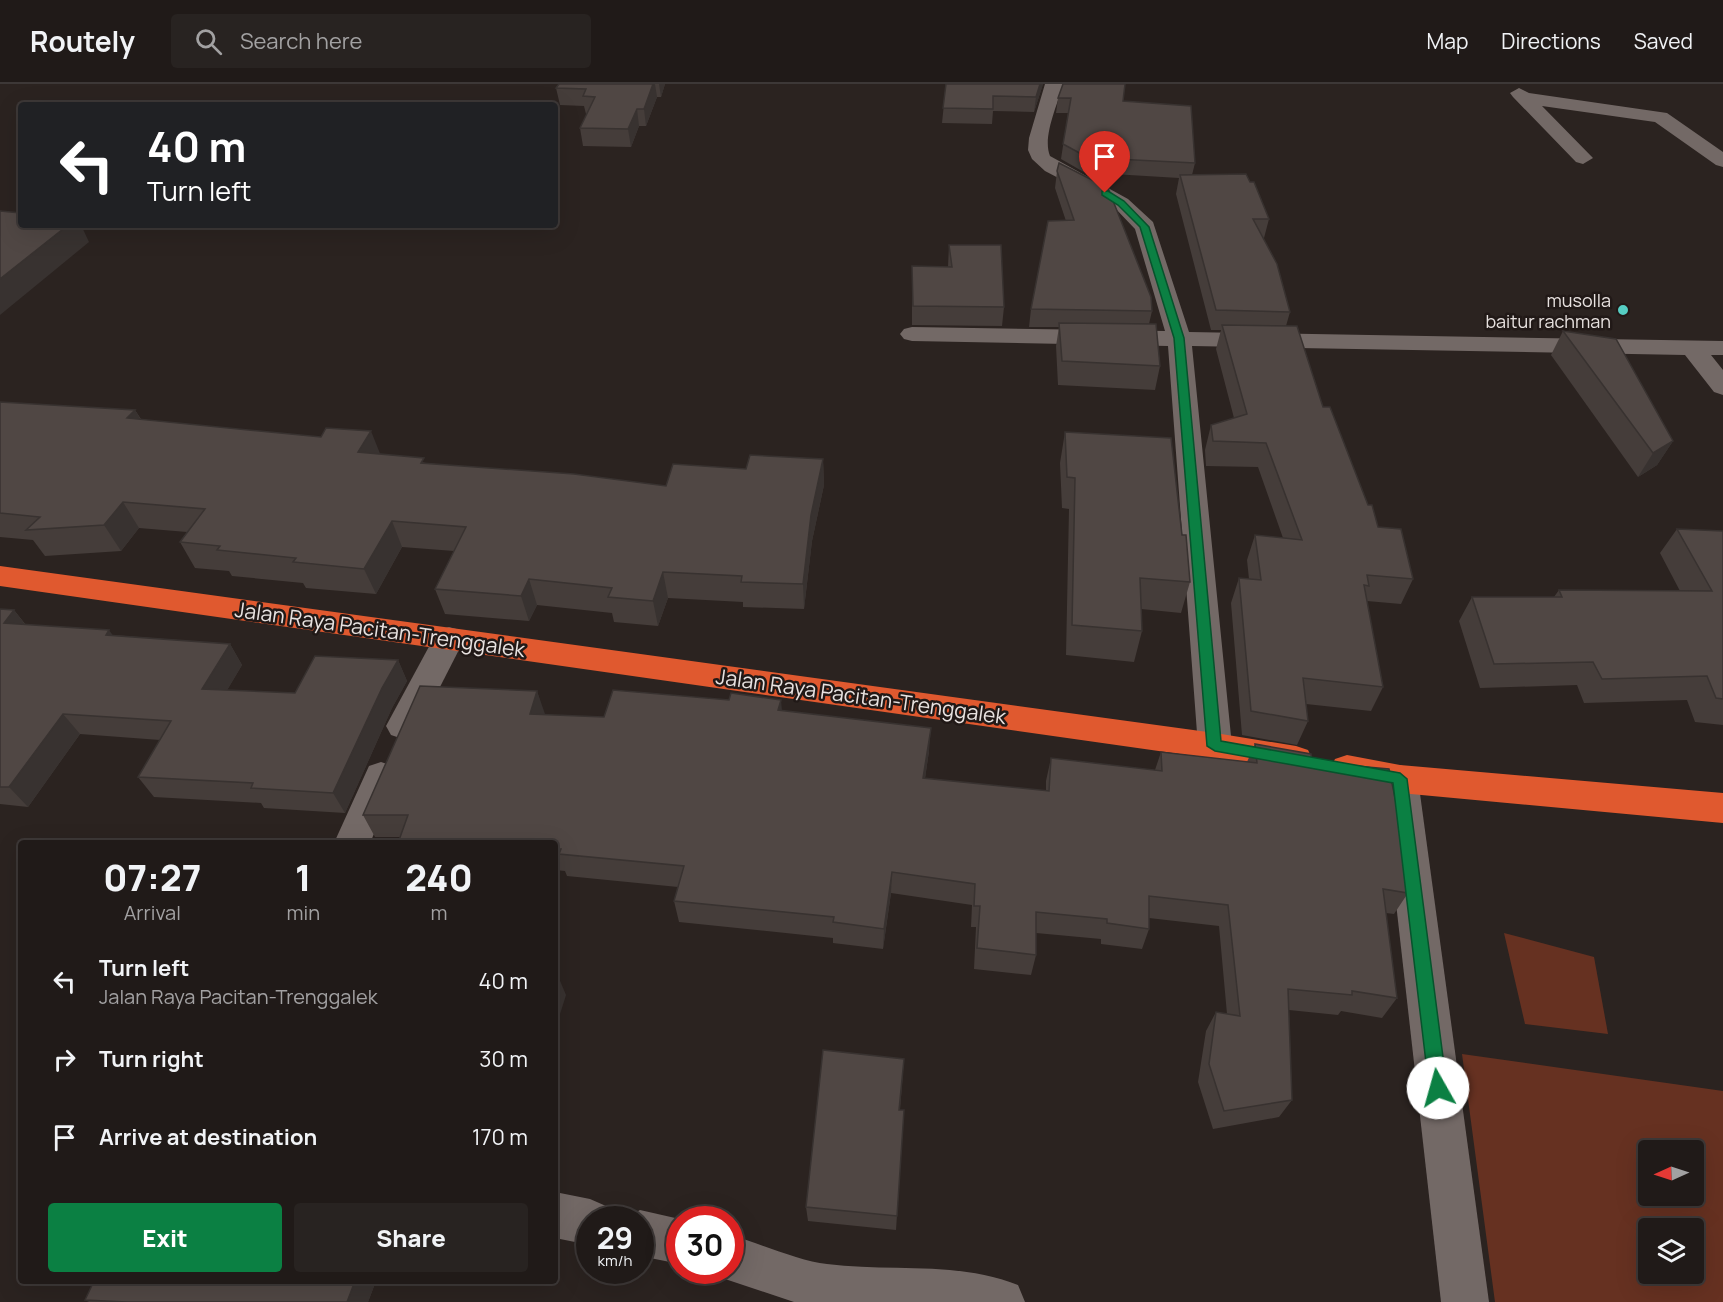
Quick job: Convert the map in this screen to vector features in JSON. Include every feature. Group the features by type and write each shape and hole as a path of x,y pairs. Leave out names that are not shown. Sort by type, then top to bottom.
{"highway":[{"name":"Jalan Raya Pacitan-Trenggalek","path":"0,576 1215,746 1400,779 1723,808"}],"street":[{"path":"1054,84 1039,138 1038,150 1042,159 1052,167 1121,203 1144,227 1179,338 1215,746"},
{"path":"1518,91 1583,158"},
{"path":"1518,91 1660,117 1723,161"},
{"path":"912,334 1723,348"},
{"path":"1692,347 1723,387"},
{"path":"353,840 411,709 449,638"},
{"path":"1400,779 1465,1302"},
{"path":"558,1216 576,1219"},
{"path":"744,1262 834,1295 940,1294 1001,1302"}],"shaded area":[{"path":"1504,933 1594,957 1608,1034 1525,1024"},
{"path":"1462,1054 1723,1091 1723,1302 1495,1302"}],"building":[{"path":"559,84 653,84 644,109 637,109 628,129 580,128 595,97 583,96 586,89 556,88"},
{"path":"946,84 1040,84 1036,97 993,96 993,109 943,108"},
{"path":"1063,84 1125,84 1123,101 1191,106 1195,163 1096,158 1098,163 1063,144 1071,98 1058,98"},
{"path":"1059,163 1108,188 1151,297 1152,311 1031,309 1048,221 1074,220 1057,171"},
{"path":"1246,174 1250,182 1254,182 1269,219 1253,219 1277,264 1290,312 1216,310 1180,175"},
{"path":"0,211 18,213 18,228 64,228 0,279"},
{"path":"949,245 1001,245 1004,307 913,306 912,266 952,267"},
{"path":"1059,323 1156,324 1160,366 1062,361"},
{"path":"1222,325 1297,326 1323,407 1330,407 1368,505 1372,505 1378,527 1401,529 1413,579 1367,575 1369,586 1364,585 1383,687 1303,678 1308,721 1251,711 1239,578 1261,580 1255,535 1302,540 1266,443 1213,441 1211,425 1247,414"},
{"path":"1563,331 1616,339 1673,441 1653,453"},
{"path":"0,402 135,410 127,418 321,437 326,428 371,431 358,452 424,458 421,463 574,474 666,486 673,464 746,469 750,455 823,459 811,515 803,584 741,582 742,576 663,572 653,601 608,597 612,588 529,579 521,596 435,589 466,527 392,521 364,569 293,562 296,558 217,550 220,546 180,542 205,509 123,502 104,525 26,530 40,517 0,513"},
{"path":"1065,432 1171,438 1182,535 1186,535 1190,582 1140,578 1142,631 1072,625 1075,478 1067,477"},
{"path":"1677,529 1723,531 1723,699 1716,698 1707,676 1602,679 1593,662 1494,664 1472,597 1562,597 1559,590 1712,591"},
{"path":"0,609 14,610 4,623 109,630 106,635 230,644 202,689 295,693 315,656 398,660 382,688 333,793 251,788 253,783 138,777 171,721 63,714 9,787 0,787"},
{"path":"420,686 537,691 530,714 604,717 613,690 729,700 731,693 781,700 778,710 931,728 923,778 1049,791 1051,758 1162,771 1161,752 1257,763 1255,744 1311,754 1312,762 1389,769 1398,812 1408,893 1383,889 1397,998 1352,991 1352,995 1288,989 1292,1100 1224,1111 1209,1064 1216,1012 1240,1016 1228,905 1149,896 1149,929 1107,923 1107,919 1036,912 1036,955 977,948 980,906 974,906 975,884 892,872 884,929 833,922 834,917 674,901 684,866 559,854 561,849 558,849 558,840 399,840 408,815 363,815"},
{"path":"823,1050 904,1059 899,1110 904,1110 897,1216 806,1207"},
{"path":"93,1284 354,1284 347,1302 85,1300"}],"place":[{"name":"musolla baitur rachman","path":"1623,310"}],"route":[{"path":"1105,193 1134,214 1144,227 1153,248 1179,338 1215,746 1400,779 1438,1088"}]}
